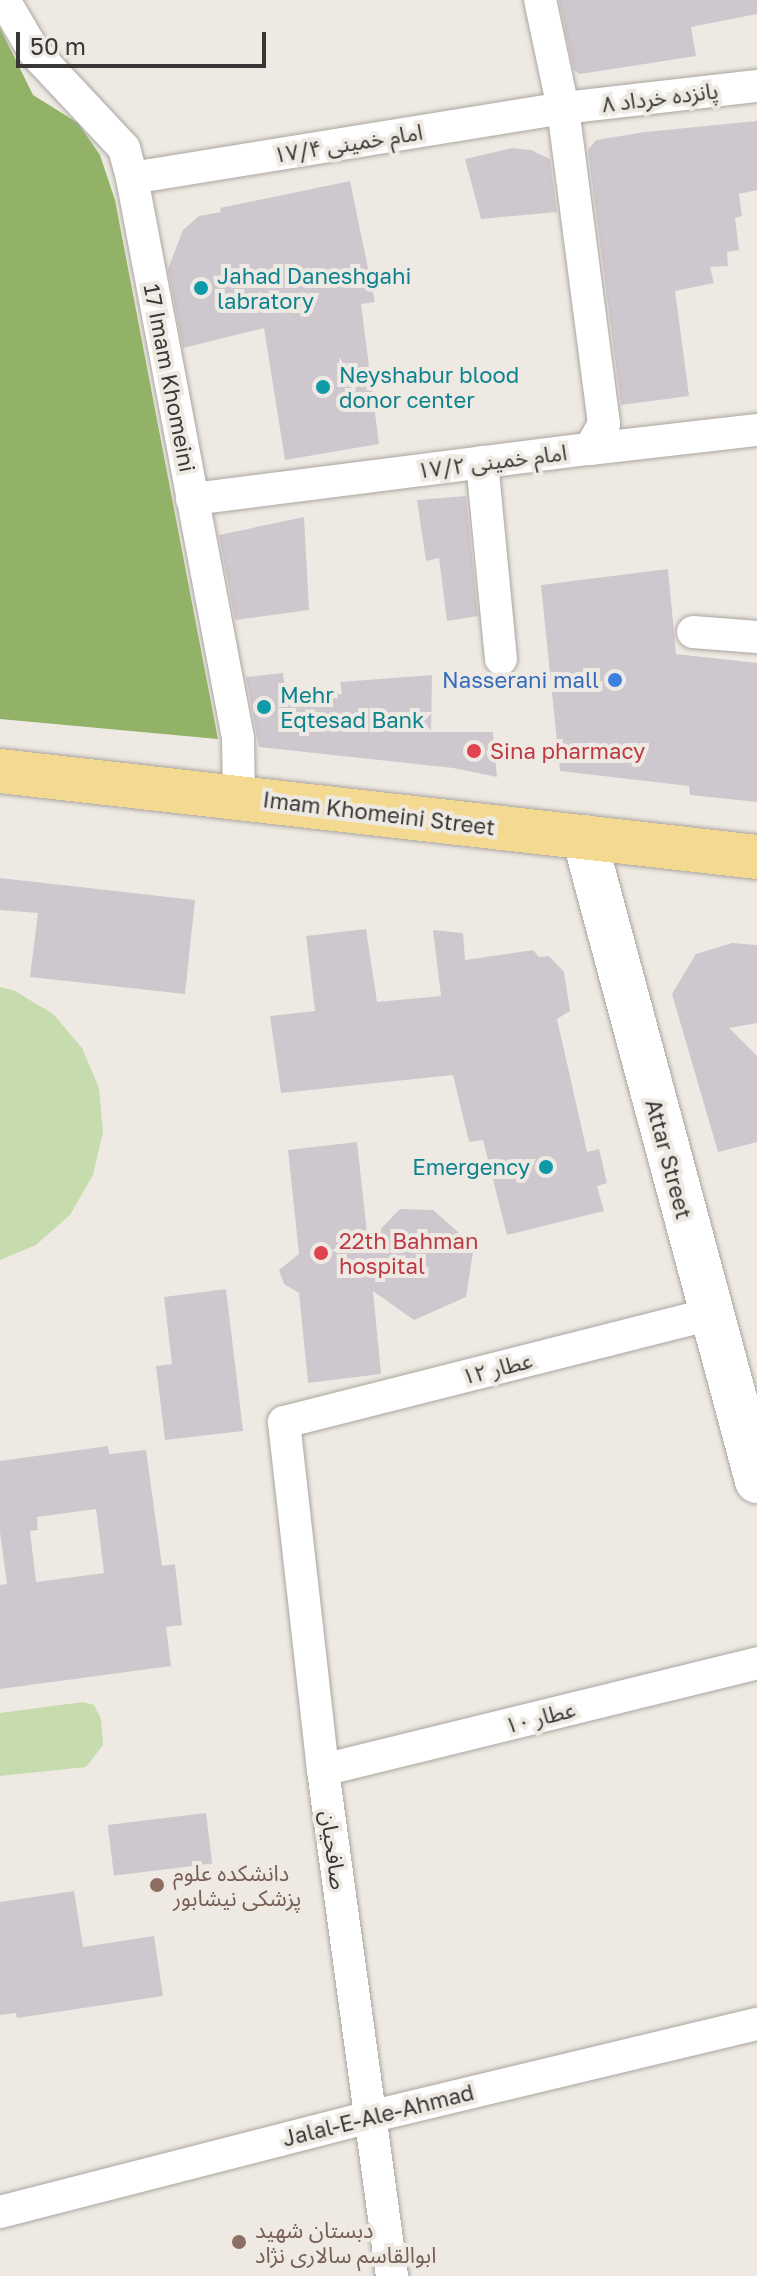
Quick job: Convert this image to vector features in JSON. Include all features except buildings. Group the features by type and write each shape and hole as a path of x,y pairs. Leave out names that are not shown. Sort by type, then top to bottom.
{"main road":[{"name":"Imam Khomeini Street","path":"0,771 757,857"}],"street":[{"name":"17 Imam Khomeini","path":"4,0 35,53 124,148 238,738 239,797"},
{"name":"امام خمینی ۱۷/۲","path":"192,499 590,449 604,424 563,108 540,0"},
{"name":"پانزده خرداد ۸","path":"563,108 757,86"},
{"name":"امام خمینی ۱۷/۴","path":"132,178 563,108"},
{"path":"590,449 757,430"},
{"path":"482,462 501,659"},
{"path":"693,632 757,637"},
{"name":"Attar Street","path":"584,837 710,1314 754,1458"},
{"name":"عطار ۱۲","path":"284,1422 710,1314"},
{"name":"صافحیان","path":"284,1422 323,1770 392,2276"},
{"name":"عطار ۱۰","path":"323,1770 757,1663"},
{"name":"Jalal-E-Ale-Ahmad","path":"0,2212 369,2117 757,2024"}],"green space":[{"path":"0,28 33,95 78,123 100,155 115,200 218,739 0,719"},
{"path":"0,987 15,991 53,1014 82,1048 99,1088 103,1132 93,1175 70,1215 36,1245 0,1260"},
{"path":"83,1702 94,1705 101,1719 103,1745 86,1767 0,1776 0,1713"}],"place":[{"name":"Jahad Daneshgahi labratory","path":"201,288"},
{"name":"Neyshabur blood donor center","path":"323,387"},
{"name":"Nasserani mall","path":"615,680"},
{"name":"Mehr Eqtesad Bank","path":"264,707"},
{"name":"Sina pharmacy","path":"474,751"},
{"name":"Emergency","path":"546,1167"},
{"name":"22th Bahman hospital","path":"321,1253"},
{"name":"دانشکده علوم پزشکی نیشابور","path":"157,1885"},
{"name":"دبستان شهید ابوالقاسم سالاری نژاد","path":"239,2242"}]}
